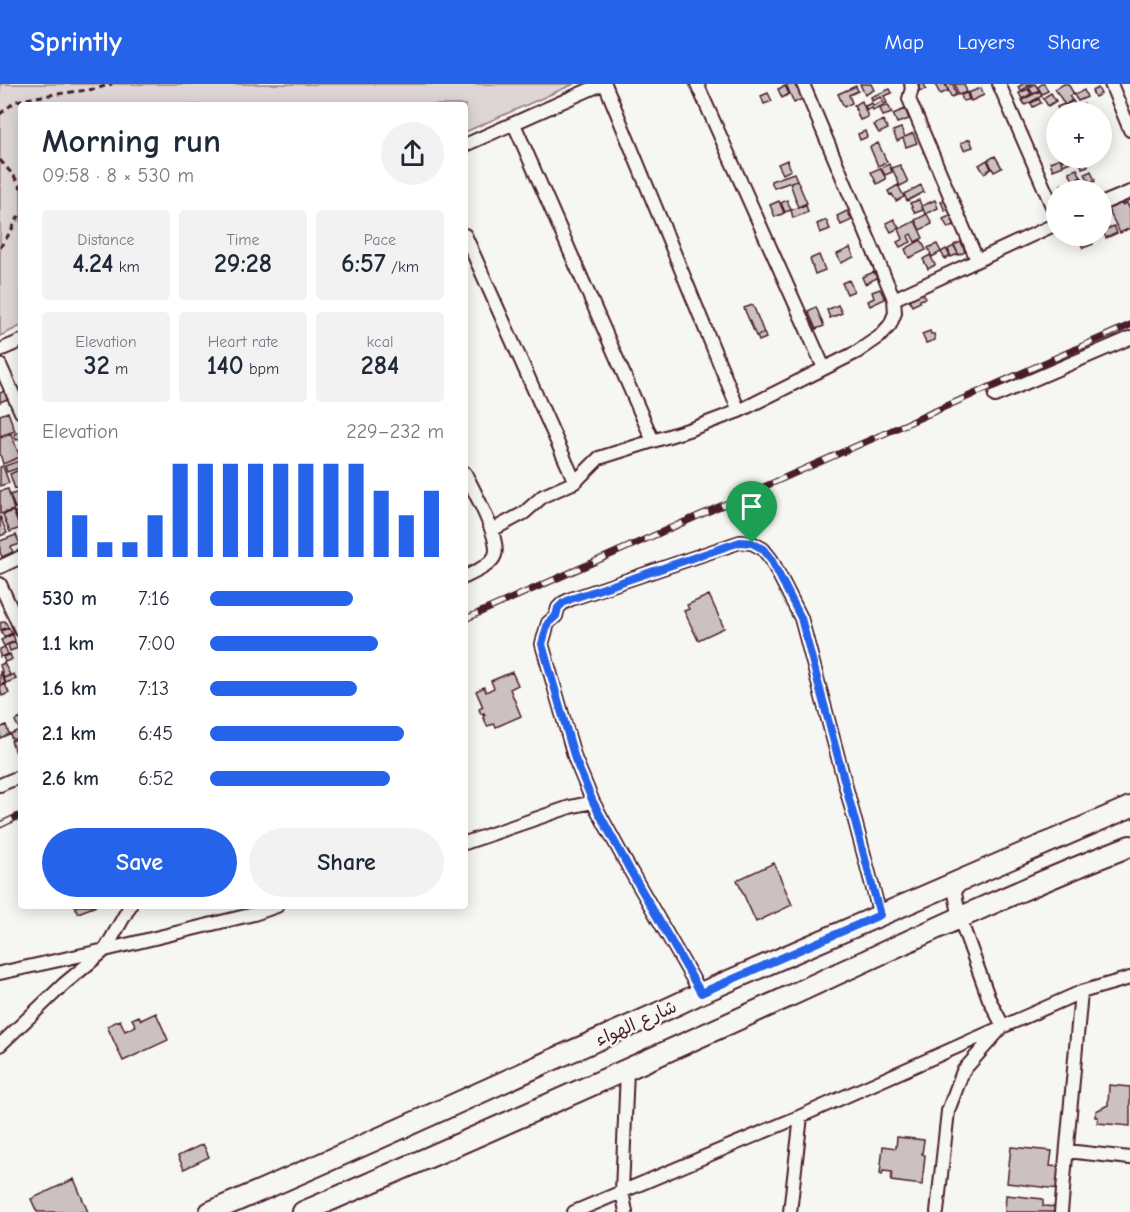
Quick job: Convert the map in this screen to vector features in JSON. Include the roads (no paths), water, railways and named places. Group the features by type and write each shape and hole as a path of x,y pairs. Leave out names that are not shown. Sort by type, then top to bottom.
{"main road":[{"name":"شارع الهواء","path":"210,1212 701,993 1130,807"},
{"path":"303,1212 627,1070 960,919 1130,846"}],"street":[{"path":"468,144 604,84 739,411"},
{"path":"697,84 824,368"},
{"path":"492,530 524,513 543,496 575,482 599,458 692,429 739,411 857,352 879,337 890,325 895,313 894,298 803,84"},
{"path":"911,84 909,99 977,260"},
{"path":"999,84 1046,192"},
{"path":"1111,84 1130,130"},
{"path":"514,124 653,441"},
{"path":"1112,199 1130,192"},
{"path":"894,298 1046,229"},
{"path":"468,242 575,482"},
{"path":"994,396 1130,338"},
{"path":"0,350 18,341"},
{"path":"0,365 18,405"},
{"path":"468,479 497,545 495,557 487,565 468,575"},
{"path":"701,993 593,802 575,759 542,644 548,623 556,616 558,608 571,599 740,542 752,543 763,549 771,559 801,618 880,915"},
{"path":"0,567 18,559"},
{"path":"0,584 18,623"},
{"path":"0,785 18,777"},
{"path":"468,842 570,807 593,802"},
{"path":"953,883 960,919 989,999 1003,1026"},
{"path":"0,1045 64,984 105,950 128,909"},
{"path":"0,973 105,950 268,909"},
{"path":"574,1212 801,1116 1081,992 1130,978"},
{"path":"1061,1212 1081,992"},
{"path":"937,1212 948,1111 963,1071 1003,1026"},
{"path":"626,1212 622,1191 627,1070"},
{"path":"790,1212 801,1116"},
{"path":"1067,1151 1130,1158"}],"railway":[{"path":"468,618 1130,325"},
{"path":"0,825 18,816"}]}
